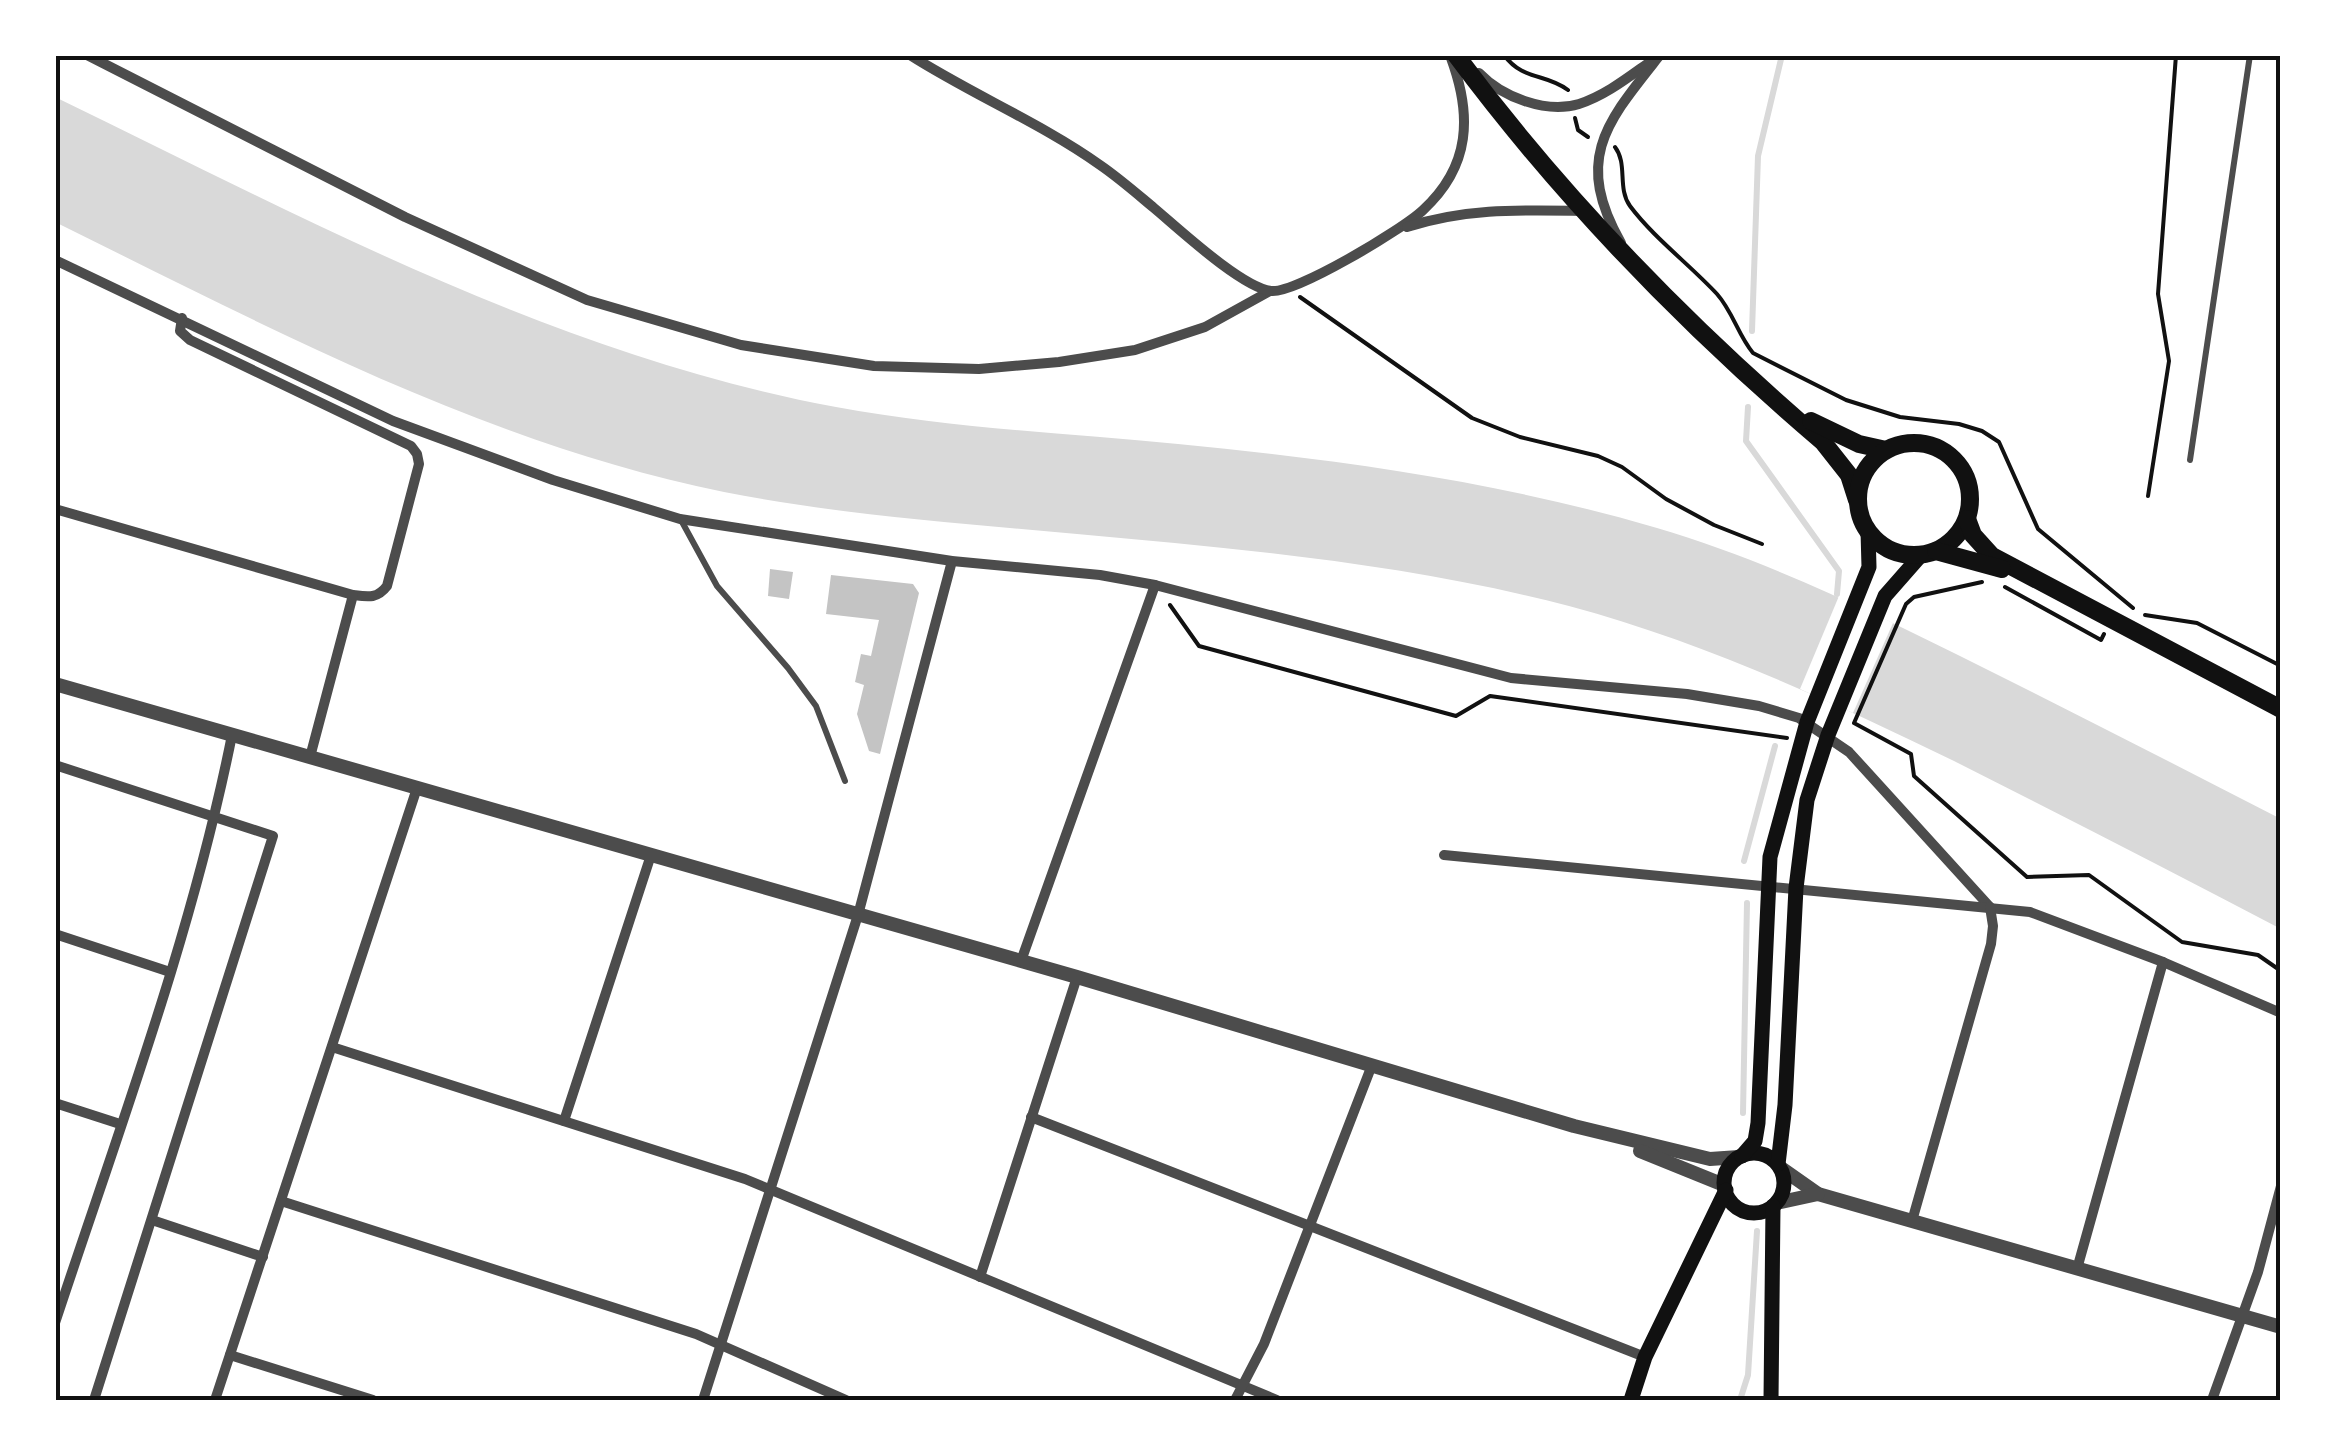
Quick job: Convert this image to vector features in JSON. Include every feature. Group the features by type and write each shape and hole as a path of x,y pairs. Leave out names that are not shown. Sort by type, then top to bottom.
{"main road":[{"path":"1455,55 1500,115 1640,274 1839,460 1868,531 1891,550 1928,553 2040,581"},
{"path":"1776,401 1835,434 1886,450"},
{"path":"1857,500 1864,470 1886,450 1902,443 1936,446 1962,469 1969,485 1967,519 1973,535 1992,556 2281,709"},
{"path":"1771,1400 1775,1205 1784,1186 1779,1166 1796,888 1807,800 1828,736 1890,589 1928,553 1950,542 1967,519"},
{"path":"1631,1400 1645,1357 1725,1188 1728,1169 1754,1140 1758,1123 1767,885 1778,821 1807,722 1870,567 1868,531"},
{"path":"1740,1156 1761,1154 1779,1166"},
{"path":"1725,1188 1736,1207 1745,1211 1765,1211 1775,1205"}],"street":[{"path":"87,55 405,217 586,300 741,345 874,366 979,368 1060,362 1135,350 1205,327 1270,290 1288,288 1396,230 1446,186 1462,146 1466,104 1455,55"},
{"path":"910,55 1099,164 1217,259 1249,282 1270,290"},
{"path":"1455,55 1504,93 1524,101 1575,106 1601,95 1660,55 1624,100 1602,140 1596,165 1598,188 1618,238 1640,274"},
{"path":"1396,230 1445,214 1582,211"},
{"path":"55,260 393,420 553,480 680,519 952,560 1100,575 1497,674 1722,699 1778,710 1807,722 1849,752 1990,908 1991,944 1912,1221"},
{"path":"55,509 353,594 371,598 387,586 419,464 418,454 410,446 190,340 180,331 182,318"},
{"path":"702,1400 858,914 952,560"},
{"path":"1021,961 1155,586"},
{"path":"310,757 353,594"},
{"path":"55,684 1077,977 1574,1126 1710,1159 1740,1156"},
{"path":"55,1323 170,972 216,817 232,734"},
{"path":"55,765 274,836 94,1400"},
{"path":"216,1400 416,788"},
{"path":"564,1121 651,855"},
{"path":"1444,856 2042,915 2281,1013"},
{"path":"55,934 170,972"},
{"path":"2078,1269 2162,962"},
{"path":"980,1277 1077,977"},
{"path":"332,1047 770,1189 1277,1400"},
{"path":"1235,1400 1264,1344 1372,1065"},
{"path":"55,1103 120,1124"},
{"path":"1031,1117 1645,1357"},
{"path":"1574,1126 1725,1188"},
{"path":"1779,1166 1818,1194 2281,1327"},
{"path":"2212,1400 2243,1316 2281,1186"},
{"path":"1775,1205 1818,1194"},
{"path":"281,1201 720,1344 846,1400"},
{"path":"152,1220 263,1257"},
{"path":"55,1275 69,1280"},
{"path":"230,1355 373,1400"}],"lane":[{"path":"2190,460 2250,55"},
{"path":"680,519 717,586 816,706 845,781"}],"path":[{"path":"1504,55 1514,68 1567,89 1575,106 1578,130 1620,153 1626,202 1718,296 1733,314 1745,344 1759,356 1846,400 1900,416 1982,431 1999,442 2038,529 2142,615 2196,623 2281,666"},
{"path":"2148,496 2169,361 2158,294 2176,55"},
{"path":"1288,288 1472,418 1520,437 1598,456 1714,525 1762,544"},
{"path":"1740,369 1759,356"},
{"path":"1849,752 1857,715 1906,604 1914,597 1986,581"},
{"path":"2001,584 2100,640 2122,599"},
{"path":"1155,586 1200,646 1456,716 1490,696 1782,737 1800,745"},
{"path":"1854,723 1911,754 1914,776 2027,877 2090,876 2182,942 2258,955 2281,971"}],"shaded area":[{"path":"55,97 436,279 632,354 733,384 836,407 921,420 1239,450 1480,485 1657,528 1742,557 1904,629 2281,819 2281,929 1860,716 1765,674 1619,620 1508,591 1325,560 768,500 636,471 465,413 299,342 55,222"}],"pier":[{"path":"1839,596 1893,623 1853,713 1800,689"}],"building":[{"path":"770,569 793,572 789,599 768,596"},
{"path":"831,575 913,584 919,593 880,754 869,751 857,714 864,685 855,682 861,654 871,656 879,620 826,614"}],"waterway":[{"path":"1752,331 1758,156 1782,55"},
{"path":"1748,407 1746,441 1839,571 1837,594"},
{"path":"1744,861 1775,746"},
{"path":"1743,1113 1747,903"},
{"path":"1740,1400 1748,1375 1757,1231"}]}
